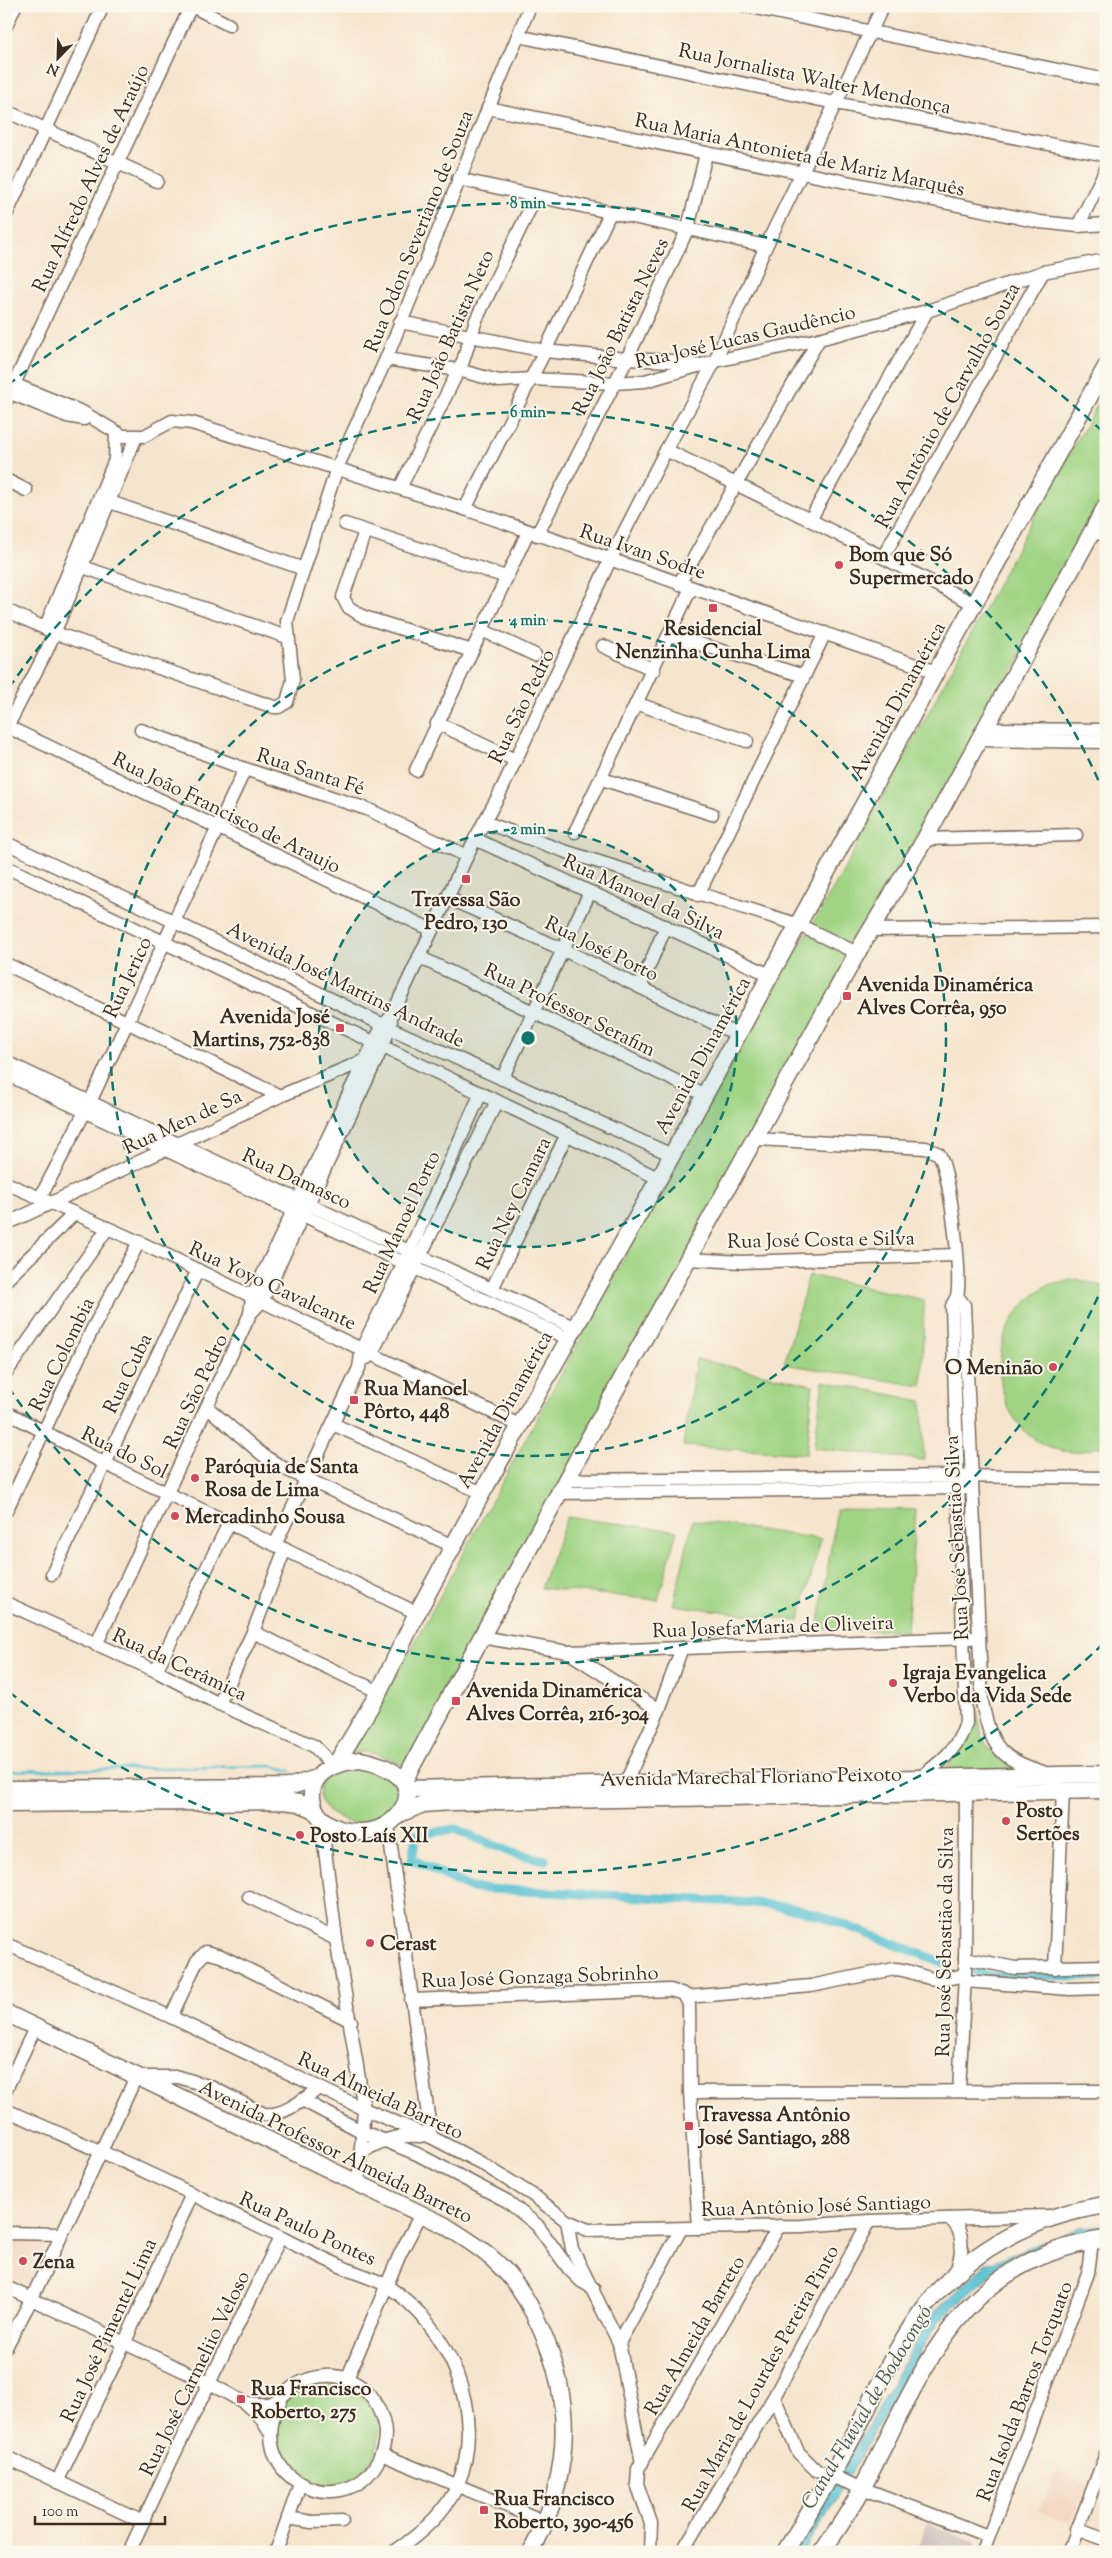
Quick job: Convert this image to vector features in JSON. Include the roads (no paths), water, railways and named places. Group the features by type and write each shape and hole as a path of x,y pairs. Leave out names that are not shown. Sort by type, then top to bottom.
{"main road":[{"name":"Avenida Dinamérica","path":"335,1765 379,1692 418,1613 482,1493 521,1426 570,1333 672,1155 936,672 1106,367"},
{"path":"6,1804 283,1801 299,1803 318,1814 333,1826 350,1831 368,1831 393,1819 404,1805 405,1785 562,1487 756,1139 857,953 925,839 980,735 1098,534 1106,506"},
{"path":"6,1788 288,1787 317,1778 335,1765 360,1760 375,1762 391,1769 405,1785"},
{"name":"Avenida Marechal Floriano Peixoto","path":"405,1785 626,1784 1106,1774"},
{"path":"317,1778 312,1793 318,1814"},
{"name":"Avenida Marechal Floriano Peixoto","path":"393,1819 423,1804 452,1802 1106,1790"},
{"name":"Avenida Professor Almeida Barreto","path":"6,2013 421,2214 474,2244 500,2266 526,2301 545,2338 559,2378 565,2418 560,2468 546,2522 532,2552"},
{"path":"786,2552 832,2476 918,2317 955,2274 979,2255 1010,2235 1054,2216 1106,2205"},
{"path":"822,2552 925,2369 951,2326 963,2311 1010,2272 1041,2257 1099,2240"}],"street":[{"path":"6,26 15,6"},
{"path":"6,215 104,6"},
{"path":"191,6 229,24"},
{"name":"Rua Alfredo Alves de Araújo","path":"8,390 118,163 191,6"},
{"name":"Rua Odon Severiano de Souza","path":"49,630 274,707 279,707 288,702 293,680 287,637 287,621 337,468 386,359 530,6"},
{"path":"746,6 1106,80"},
{"name":"Rua São Pedro","path":"96,1645 168,1494 257,1299 448,898 466,856 515,760 610,560 666,450 715,361 766,246 883,6"},
{"name":"Rua Jornalista Walter Mendonça","path":"518,36 835,103 1106,155"},
{"name":"Rua Maria Antonieta de Mariz Marquês","path":"488,108 1040,222 1078,226 1106,224"},
{"path":"6,111 157,181"},
{"name":"Rua João Batista Neves","path":"416,770 506,577 533,533 627,359 688,228 706,154"},
{"path":"1078,226 1106,169"},
{"path":"458,179 535,198 688,228 766,246"},
{"name":"Rua João Batista Neto","path":"400,488 458,370 472,336 476,320 535,198"},
{"path":"465,510 545,351 610,213"},
{"name":"Rua José Lucas Gaudêncio","path":"386,359 458,370 488,380 531,379 615,383 646,381 715,361 819,339 927,311 1043,272 1106,260"},
{"name":"Rua Antônio de Carvalho Souza","path":"883,557 1043,272"},
{"path":"810,520 927,311"},
{"path":"400,322 545,351 627,359 672,361 700,366"},
{"path":"575,832 670,635 685,586 736,484 819,339"},
{"path":"8,390 96,420 116,434 136,437 153,432 172,421 181,421 337,468"},
{"path":"7,727 43,658 49,630 115,460 116,434"},
{"path":"49,630 84,567 136,437"},
{"path":"666,450 810,520 974,604"},
{"name":"Rua Ivan Sodre","path":"337,468 533,533 936,672"},
{"path":"6,480 26,490"},
{"path":"110,502 304,569"},
{"path":"345,524 506,577"},
{"path":"365,531 344,597 348,607 364,617 472,651"},
{"path":"84,567 287,637"},
{"path":"6,610 49,630"},
{"path":"482,630 535,655"},
{"path":"698,895 825,633"},
{"path":"670,635 804,676"},
{"path":"603,646 654,670"},
{"path":"638,704 746,741"},
{"path":"437,724 515,760"},
{"name":"Rua João Francisco de Araujo","path":"7,727 217,829 432,930"},
{"name":"Rua Santa Fé","path":"141,730 245,770 367,809 466,856"},
{"path":"1037,736 1106,730"},
{"path":"980,735 1037,736 1106,742"},
{"name":"Rua Jerico","path":"45,1200 173,921 245,770"},
{"path":"602,779 712,814"},
{"path":"484,822 528,840 698,895 799,925 857,953"},
{"path":"925,839 1076,836"},
{"name":"Rua Manoel da Silva","path":"475,839 770,975"},
{"name":"Avenida José Martins Andrade","path":"6,843 388,1023 502,1079 672,1155"},
{"path":"6,867 658,1178"},
{"path":"502,1079 590,892"},
{"name":"Rua José Porto","path":"448,898 564,950 738,1035"},
{"path":"640,987 666,926"},
{"path":"871,930 1106,927"},
{"name":"Rua Professor Serafim","path":"419,957 705,1095"},
{"path":"6,964 280,1096"},
{"name":"Rua Men de Sa","path":"6,1224 45,1200 172,1147 280,1096 371,1060"},
{"name":"Rua Damasco","path":"6,1062 88,1106 172,1147 570,1333"},
{"name":"Rua Damasco","path":"6,1074 88,1106"},
{"name":"Rua Manoel Porto","path":"412,1260 481,1093"},
{"name":"Rua Manoel Porto","path":"219,1704 253,1632 280,1547 307,1480 367,1350 412,1260 497,1101"},
{"name":"Rua Ney Camara","path":"492,1289 567,1134"},
{"name":"Rua José Sebastião Silva","path":"756,1139 926,1148 939,1154 942,1160 950,1195 956,1255 957,1296 952,1306 966,1723 962,1736 952,1751 918,1779"},
{"name":"Rua Yoyo Cavalcante","path":"6,1183 139,1242 367,1350 521,1426"},
{"path":"6,1280 75,1213"},
{"path":"6,1373 108,1229"},
{"name":"Rua Colombia","path":"6,1511 92,1330 139,1242"},
{"name":"Rua José Costa e Silva","path":"688,1259 742,1262 956,1255"},
{"name":"Rua Damasco","path":"412,1260 492,1289 570,1333"},
{"name":"Rua Cuba","path":"52,1574 198,1270"},
{"name":"Rua José Sebastião Silva","path":"957,1296 964,1305 982,1702 987,1727 994,1741 1014,1762 1051,1775"},
{"path":"208,1408 264,1456 307,1480 453,1546"},
{"name":"Rua do Sol","path":"6,1412 104,1463 418,1613"},
{"path":"333,1424 482,1493"},
{"path":"956,1427 969,1425"},
{"path":"562,1487 972,1482 1106,1478"},
{"path":"156,1671 229,1523"},
{"name":"Rua da Cerâmica","path":"6,1603 156,1671 219,1704 314,1746 335,1765"},
{"path":"253,1632 379,1692"},
{"name":"Rua Josefa Maria de Oliveira","path":"481,1638 568,1652 979,1638"},
{"path":"626,1784 659,1710 682,1648"},
{"name":"Rua Josefa Maria de Oliveira","path":"568,1652 659,1710"},
{"path":"1055,1968 1063,1791"},
{"name":"Rua José Sebastião da Silva","path":"959,2091 965,1978 966,1794"},
{"path":"318,1814 364,2109 358,2185"},
{"path":"360,2153 384,2140 407,2135 431,2137 411,2000 393,1819"},
{"path":"248,1898 336,1939"},
{"name":"Rua Almeida Barreto","path":"6,1944 171,2017 364,2109 431,2137 482,2164 534,2196 579,2228"},
{"path":"171,2017 202,1955 212,1952 351,2021"},
{"path":"965,1958 1015,1968 1106,1966"},
{"path":"699,2228 690,2092 691,2044 687,1998 810,1986 894,1969 903,1969 930,1978 965,1978 1070,1989 1106,1988"},
{"name":"Rua José Gonzaga Sobrinho","path":"411,2000 670,1990 679,1992 687,1998"},
{"path":"6,2089 35,2028"},
{"path":"6,2348 32,2300 61,2234 102,2153 136,2077 179,2077 212,2087 264,2114 271,2115 302,2100 319,2088"},
{"path":"690,2092 1106,2091"},
{"path":"302,2100 362,2131 417,2154 507,2201 537,2225 569,2269 581,2281 593,2288"},
{"name":"Rua Paulo Pontes","path":"6,2110 192,2194 280,2238 387,2286 427,2324 457,2370 464,2395 467,2436 466,2455 458,2486"},
{"name":"Rua José Pimentel Lima","path":"57,2482 124,2344 192,2194"},
{"path":"347,2379 387,2286 421,2214"},
{"name":"Rua Antônio José Santiago","path":"579,2228 604,2231 1054,2216"},
{"path":"950,2219 956,2223 961,2237 961,2255 955,2274"},
{"name":"Rua Almeida Barreto","path":"567,2221 572,2249 593,2288 619,2344 642,2462"},
{"name":"Rua Maria de Lourdes Pereira Pinto","path":"682,2552 774,2396 869,2221"},
{"name":"Rua Almeida Barreto","path":"650,2552 651,2523 636,2476 642,2462 779,2226"},
{"path":"619,2344 681,2229"},
{"path":"6,2233 61,2234"},
{"name":"Rua José Carmeliio Veloso","path":"129,2552 280,2238"},
{"name":"Rua Isolda Barros Torquato","path":"983,2552 1099,2240"},
{"path":"6,2287 209,2383 245,2403 261,2418 269,2431"},
{"path":"330,2376 347,2379 366,2392 380,2410 385,2432 381,2454 365,2477 348,2487 327,2491 300,2484 287,2475 277,2462 271,2447 269,2431 273,2413 282,2397 295,2385 312,2378 330,2376"},
{"path":"774,2396 798,2452 817,2471 988,2536"},
{"path":"245,2403 264,2404 282,2397"},
{"path":"381,2454 546,2522"},
{"path":"1069,2552 1076,2529 1106,2454"},
{"path":"6,2457 143,2522"},
{"path":"276,2552 300,2484"},
{"path":"394,2552 423,2530 437,2515 458,2486"},
{"path":"288,2518 312,2522 342,2521"},
{"path":"1076,2529 1106,2540"}],"water":[{"path":"1106,2225 1106,2234 1085,2235 993,2273 939,2321 805,2552 792,2552 838,2478 931,2315 986,2264 1081,2227"}],"waterway":[{"path":"6,1771 272,1766 291,1771"},
{"path":"545,1860 512,1853 455,1829 416,1835 412,1859 470,1888 755,1903 798,1909 947,1964"},
{"path":"975,1971 988,1975 1106,1976"}],"place":[{"name":"Bom que Só Supermercado","path":"839,565"},
{"name":"Residencial Nenzinha Cunha Lima","path":"713,608"},
{"name":"Travessa São Pedro, 130","path":"466,879"},
{"name":"Avenida Dinamérica Alves Corrêa, 950","path":"847,996"},
{"name":"Avenida José Martins, 752-838","path":"340,1028"},
{"name":"O Meninão","path":"1053,1367"},
{"name":"Rua Manoel Pôrto, 448","path":"354,1400"},
{"name":"Paróquia de Santa Rosa de Lima","path":"195,1478"},
{"name":"Mercadinho Sousa","path":"175,1516"},
{"name":"Igraja Evangelica Verbo da Vida Sede","path":"893,1683"},
{"name":"Avenida Dinamérica Alves Corrêa, 216-304","path":"456,1701"},
{"name":"Posto Sertões","path":"1006,1821"},
{"name":"Posto Laís XII","path":"300,1835"},
{"name":"Cerast","path":"370,1943"},
{"name":"Travessa Antônio José Santiago, 288","path":"689,2126"},
{"name":"Zena","path":"23,2261"},
{"name":"Rua Francisco Roberto, 275","path":"241,2399"},
{"name":"Rua Francisco Roberto, 390-456","path":"484,2510"}],"water label":[{"name":"Canal Fluvial de Bodocongó","path":"866,2407"}]}
